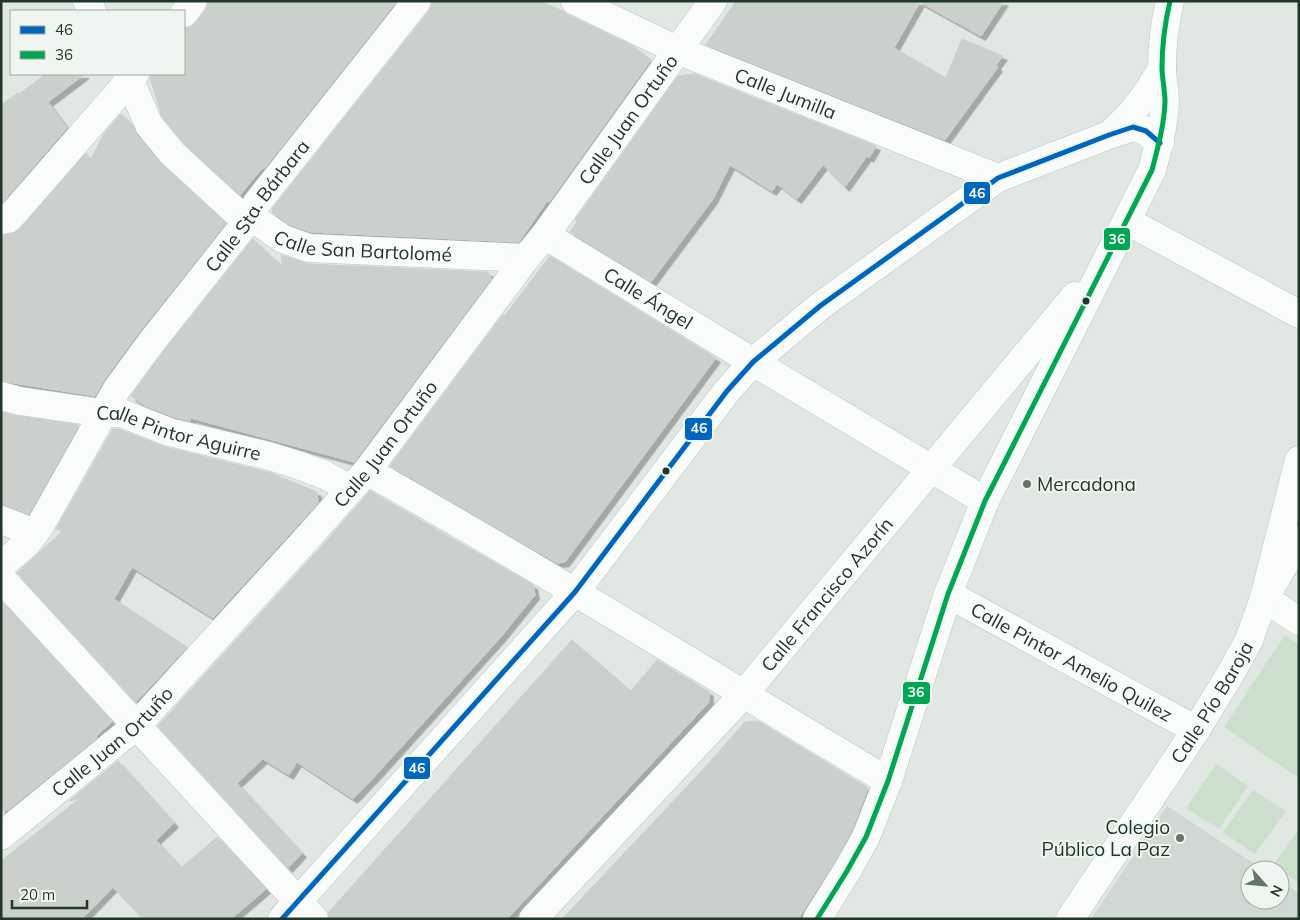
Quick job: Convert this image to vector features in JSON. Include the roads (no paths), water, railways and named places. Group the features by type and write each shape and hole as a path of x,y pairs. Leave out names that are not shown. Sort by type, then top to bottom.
{"street":[{"path":"185,12 193,1"},
{"name":"Calle Sta. Bárbara","path":"14,550 117,389 150,344 249,218 257,203 417,1"},
{"name":"Calle Jumilla","path":"575,1 677,50 998,178"},
{"name":"Calle Juan Ortuño","path":"1,836 137,725 359,480 545,234 712,1"},
{"path":"817,919 866,837 888,780 948,594 985,501 1152,170 1160,143 1165,100 1162,68 1163,35 1170,1"},
{"path":"1109,135 1137,108 1162,68"},
{"path":"1,220 8,219 13,214 131,76"},
{"name":"Calle San Bartolomé","path":"131,76 149,125 164,144 235,211 283,239 309,248 526,258"},
{"path":"1,578 137,725 298,913 576,592 727,391 752,362 820,306 998,178 1133,127 1146,131 1160,143"},
{"path":"1127,221 1299,314"},
{"name":"Calle Ángel","path":"545,234 752,362 985,501"},
{"name":"Calle Francisco Azorín","path":"533,919 744,695 1106,258"},
{"name":"Calle Pintor Aguirre","path":"1,396 20,401 102,413 121,413 169,432 269,456 325,475 359,480 576,592 744,695 888,780"},
{"name":"Calle Pío Baroja","path":"1070,919 1196,730 1249,640 1264,598 1299,460"},
{"path":"1,520 14,550"},
{"path":"1299,540 1264,598 1299,621"},
{"name":"Calle Pintor Amelio Quilez","path":"948,594 1196,730"}],"place":[{"name":"Mercadona","path":"1027,484"},
{"name":"Colegio Público La Paz","path":"1180,838"}]}
